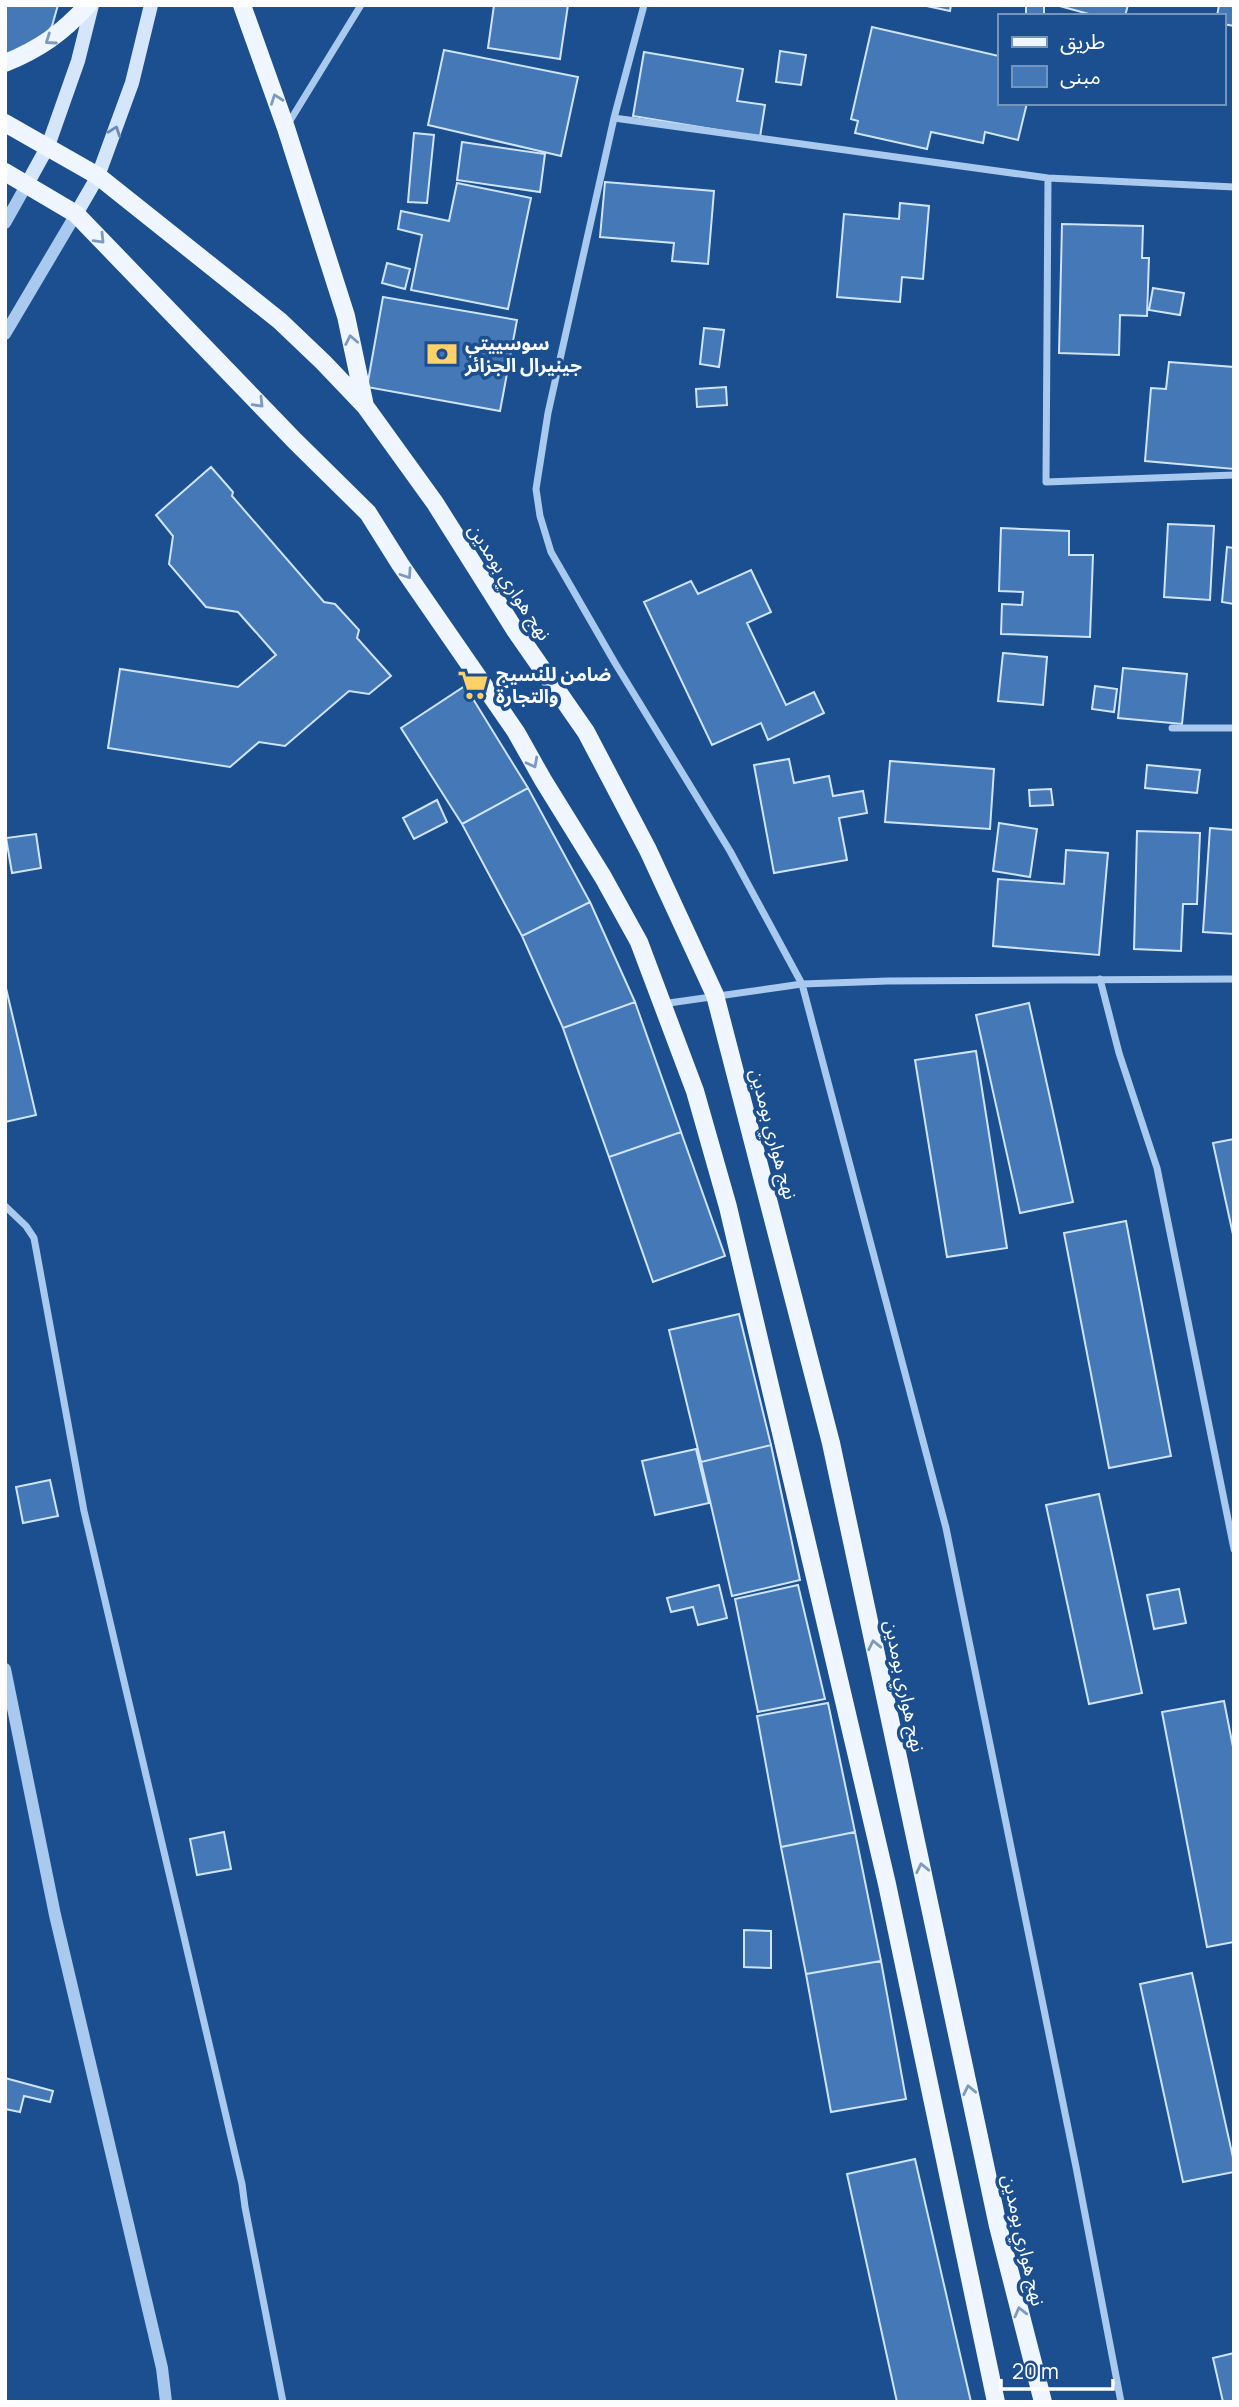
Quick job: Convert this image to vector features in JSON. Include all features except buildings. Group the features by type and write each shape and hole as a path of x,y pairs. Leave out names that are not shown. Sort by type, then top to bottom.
{"main road":[{"path":"5,63 32,52 66,29 90,5"},
{"path":"27,184 48,146 78,61 90,5"},
{"path":"76,214 98,176 132,83 151,5"},
{"path":"242,5 286,128 346,316 365,406"},
{"name":"نهج هواري بومدين","path":"5,123 98,176 280,321 365,406 435,503 515,630 586,732 648,850 715,995 831,1443 998,2226 1043,2402"},
{"path":"5,172 76,214 368,513 516,732 639,942 695,1091 741,1264 887,1884 996,2402"}],"street":[{"path":"286,128 362,5"},
{"path":"644,5 614,118 548,412 536,489 540,516 551,552 615,663 730,851 802,984 947,1528 1121,2402"},
{"path":"614,118 1048,178 1234,187"},
{"path":"1048,178 1046,482 1234,475"},
{"path":"5,223 27,184"},
{"path":"5,334 76,214"},
{"path":"1172,728 1234,728"},
{"path":"1100,979 1119,1053 1157,1168 1234,1549"},
{"path":"661,1004 802,984 1234,979"},
{"path":"5,1206 26,1226 34,1238 84,1511 242,2184 283,2402"},
{"path":"5,1669 55,1915 162,2368 166,2402"}],"place":[{"name":"سوسييتي جينيرال الجزائر","path":"442,354"},
{"name":"ضامن للنسيج والتجارة","path":"473,685"}]}
